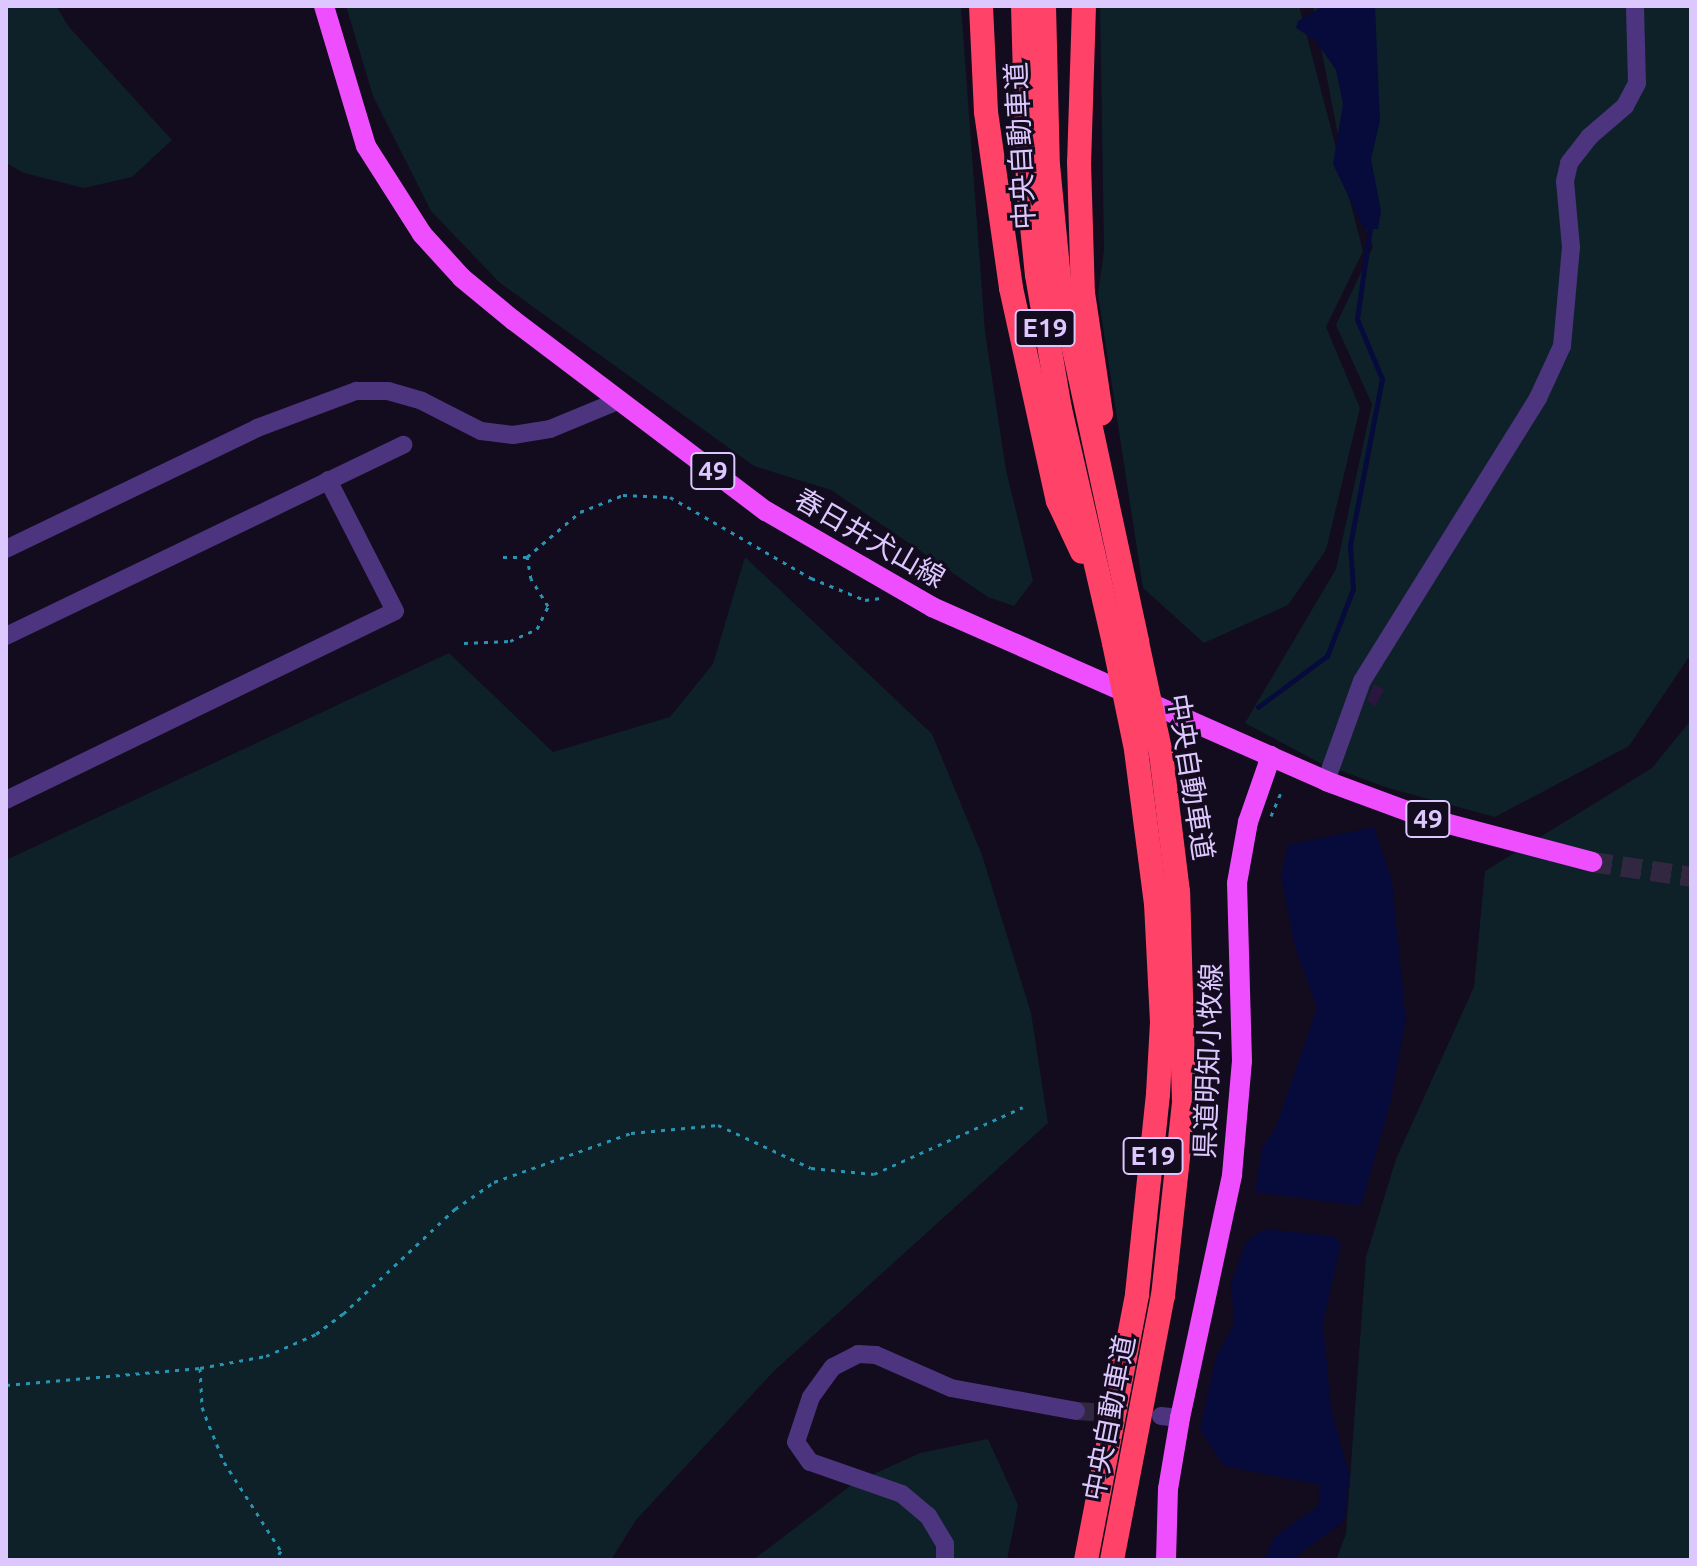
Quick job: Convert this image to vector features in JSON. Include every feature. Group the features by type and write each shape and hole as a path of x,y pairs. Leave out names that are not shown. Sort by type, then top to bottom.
{"highway":[{"path":"981,6 986,112 1011,288 1058,501 1101,594"},
{"name":"中央自動車道","path":"1023,6 1027,173 1037,275 1101,594 1129,639 1136,749 1156,904 1162,1022 1158,1094 1137,1294 1086,1560"},
{"name":"中央自動車道","path":"1044,6 1048,165 1059,280 1129,639 1161,754 1178,892 1184,1102 1163,1296 1112,1560"},
{"path":"1084,6 1079,148 1083,293 1104,430 1146,618 1129,639"}],"main road":[{"name":"春日井犬山線","path":"324,6 366,146 422,234 462,278 618,401 766,511 888,584 1326,781 1426,818 1592,862"},
{"name":"県道明知小牧線","path":"1166,1560 1170,1417 1232,1175 1242,1061 1237,883 1248,822 1271,756"}],"street":[{"path":"1326,781 1362,681 1522,424 1562,346 1571,247 1565,181 1569,163 1625,106 1637,83 1635,6"},
{"path":"6,549 257,428 356,391 388,391 422,401 481,431 513,435 550,429 618,401"},
{"path":"6,636 403,445"},
{"path":"6,800 395,611 328,480"},
{"path":"945,1560 945,1544 928,1516 902,1494 810,1462 796,1442 811,1397 833,1367 858,1354 876,1355 951,1388 1076,1411"}],"path":[{"path":"503,557 527,557 580,512 623,495 670,497 760,554 865,600 880,599 888,584"},
{"path":"464,643 510,641 537,629 548,606 531,579 527,557"},
{"path":"6,1385 200,1368 266,1356 316,1334 455,1209 494,1182 631,1133 718,1125 811,1168 874,1174 1023,1107"},
{"path":"200,1368 202,1407 224,1462 281,1551 275,1560"}],"shaded area":[{"path":"6,6 56,6 69,27 172,140 132,177 84,188 24,173 6,163"},
{"path":"346,6 961,6 985,332 1006,470 1033,581 1014,606 988,597 831,490 754,466 500,283 431,211 373,96"},
{"path":"1100,6 1299,6 1363,251 1326,327 1360,408 1326,550 1288,605 1204,643 1143,588 1098,294 1104,250"},
{"path":"1313,6 1691,6 1691,654 1629,746 1495,817 1388,788 1320,763 1245,723 1336,569 1372,404 1336,325 1373,247 1342,156"},
{"path":"1323,6 1375,6 1380,121 1371,159 1381,211 1378,229 1364,229 1333,164 1343,104 1336,70 1315,40 1296,28 1298,21"},
{"path":"745,557 932,734 982,855 1031,1013 1048,1123 774,1371 636,1520 611,1560 6,1560 6,860 449,653 553,752 670,717 713,664"},
{"path":"1691,720 1691,1560 1336,1560 1346,1534 1366,1257 1396,1159 1474,987 1485,871 1652,768"},
{"path":"1374,827 1392,881 1406,1020 1390,1104 1361,1206 1255,1192 1262,1148 1276,1127 1317,1008 1295,947 1281,876 1288,845"},
{"path":"1264,1229 1333,1236 1341,1243 1323,1323 1331,1409 1347,1467 1341,1489 1224,1466 1200,1429 1216,1357 1234,1324 1231,1283 1246,1242"},
{"path":"988,1439 1018,1505 1007,1560 753,1560 854,1483 920,1453"}],"building":[{"path":"1374,684 1384,690 1375,706 1367,701"}],"waterway":[{"path":"1258,707 1327,656 1353,589 1350,545 1382,379 1357,319 1370,229"},
{"path":"1279,1560 1286,1546 1331,1514 1336,1474"}],"tunnel":[{"path":"1592,862 1691,877"},
{"path":"1076,1411 1125,1414"}]}
